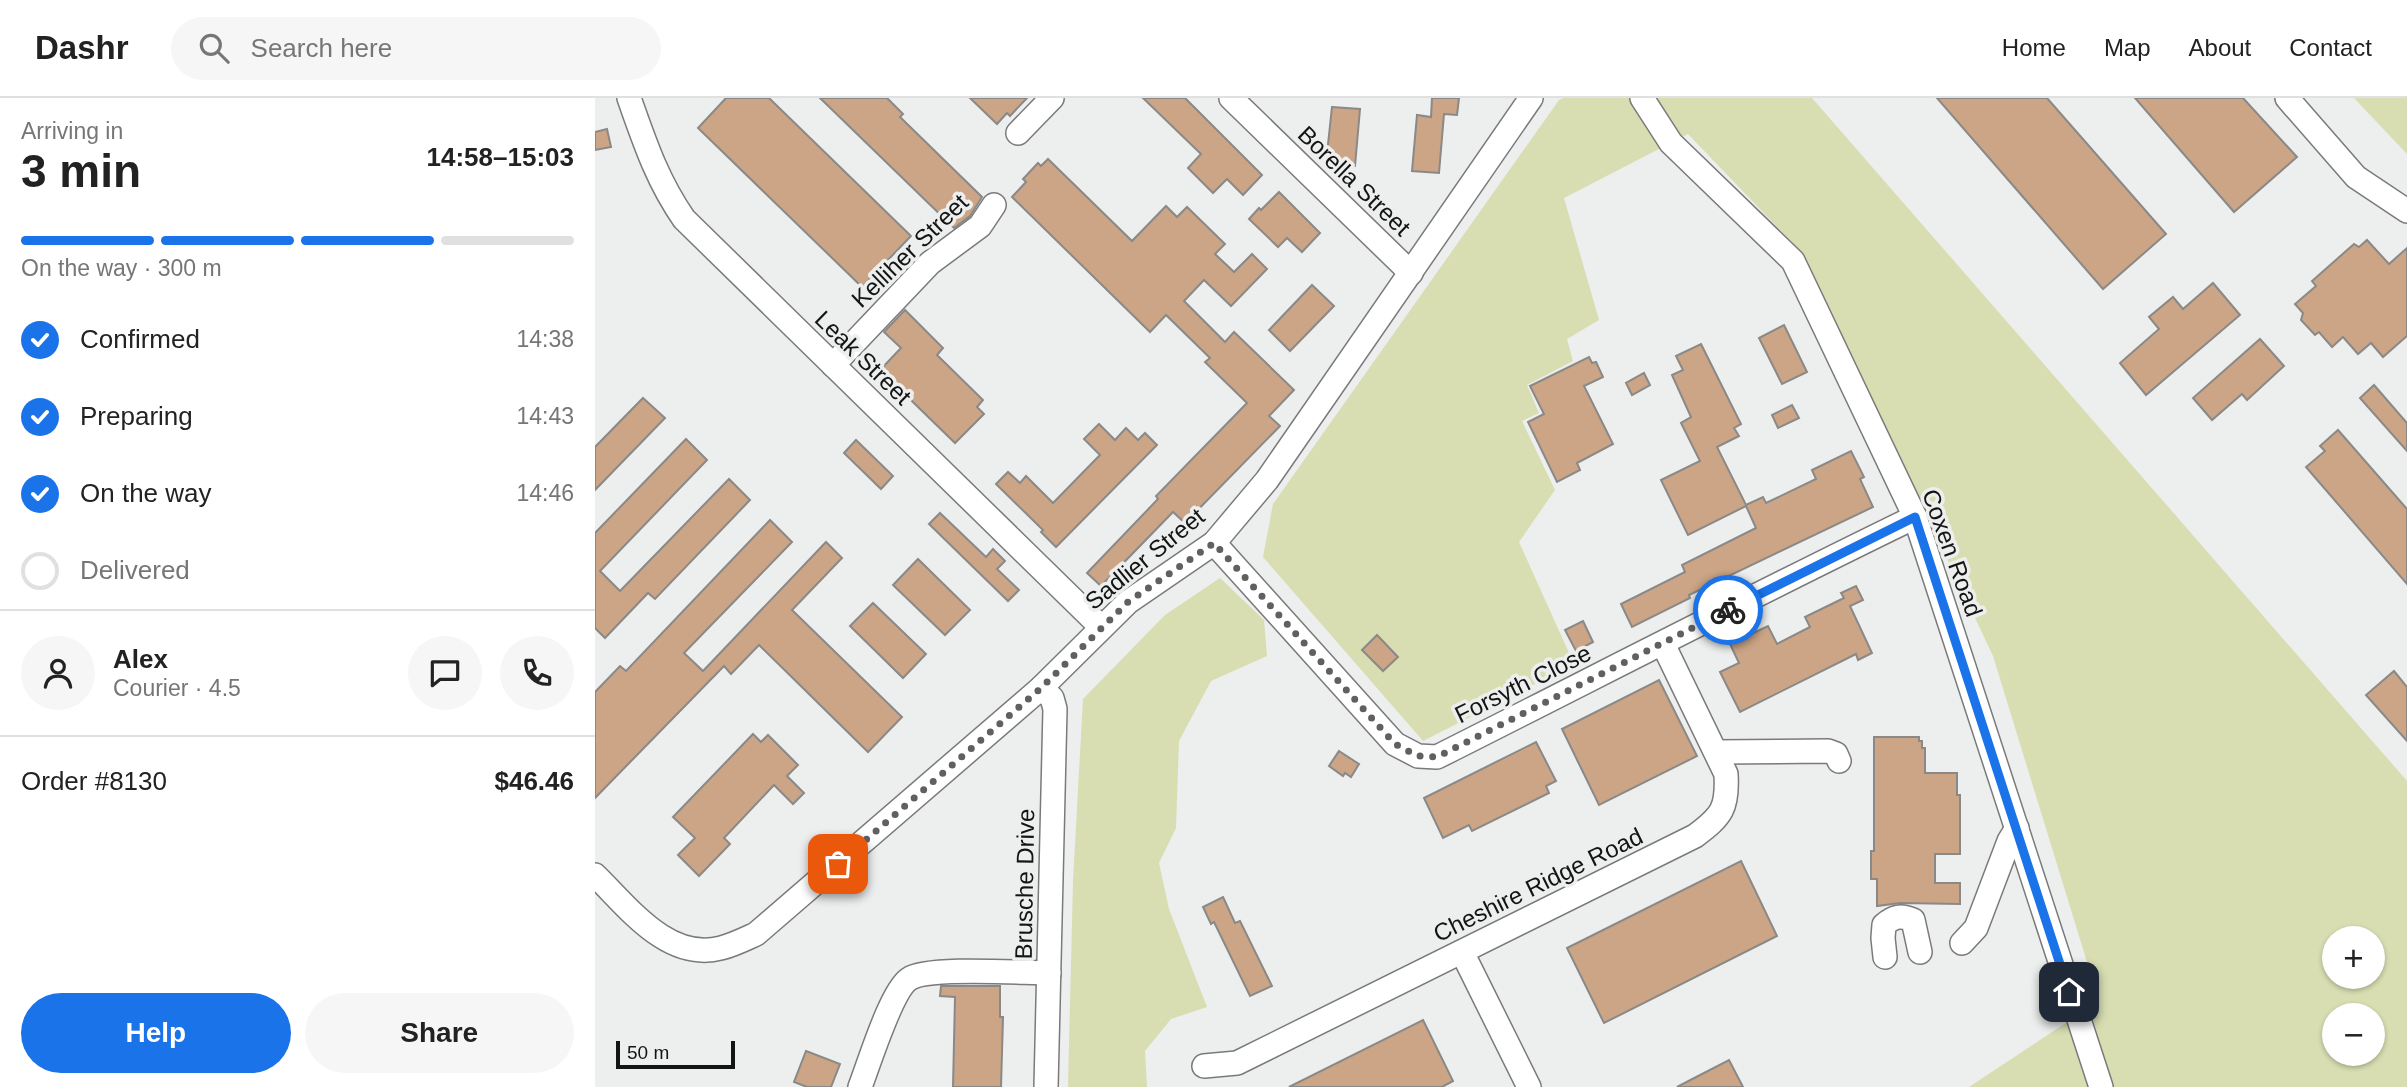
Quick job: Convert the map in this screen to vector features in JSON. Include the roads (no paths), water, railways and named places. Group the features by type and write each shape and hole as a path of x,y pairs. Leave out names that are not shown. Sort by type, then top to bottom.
{"lane":[{"name":"Leak Street","path":"629,98 652,163 666,192 684,219 1101,627"},
{"path":"1018,133 1052,98"},
{"name":"Borella Street","path":"1231,98 1411,273"},
{"name":"Sadlier Street","path":"595,875 665,941 688,949 719,949 756,934 1041,688 1128,602 1214,543 1267,480 1531,98"},
{"name":"Coxen Road","path":"1642,98 1671,143 1793,261 1915,517 2101,1087"},
{"path":"2287,98 2356,177 2407,211"},
{"name":"Kelliher Street","path":"833,365 930,264 980,226 994,205"},
{"name":"Forsyth Close","path":"1214,543 1395,744 1418,756 1437,757 1915,517"},
{"name":"Cheshire Ridge Road","path":"1204,1066 1237,1063 1695,836 1716,821 1727,797 1726,774 1663,644"},
{"name":"Brusche Drive","path":"1041,688 1052,698 1055,709 1046,1087"},
{"path":"1716,752 1828,751 1836,754 1839,761"},
{"path":"1962,943 1976,928 2009,841 2017,828"},
{"path":"1885,957 1884,925 1892,917 1903,916 1913,920 1920,952"},
{"path":"1462,953 1529,1087"},
{"path":"860,1087 894,998 908,979 929,972 1049,973"}]}
